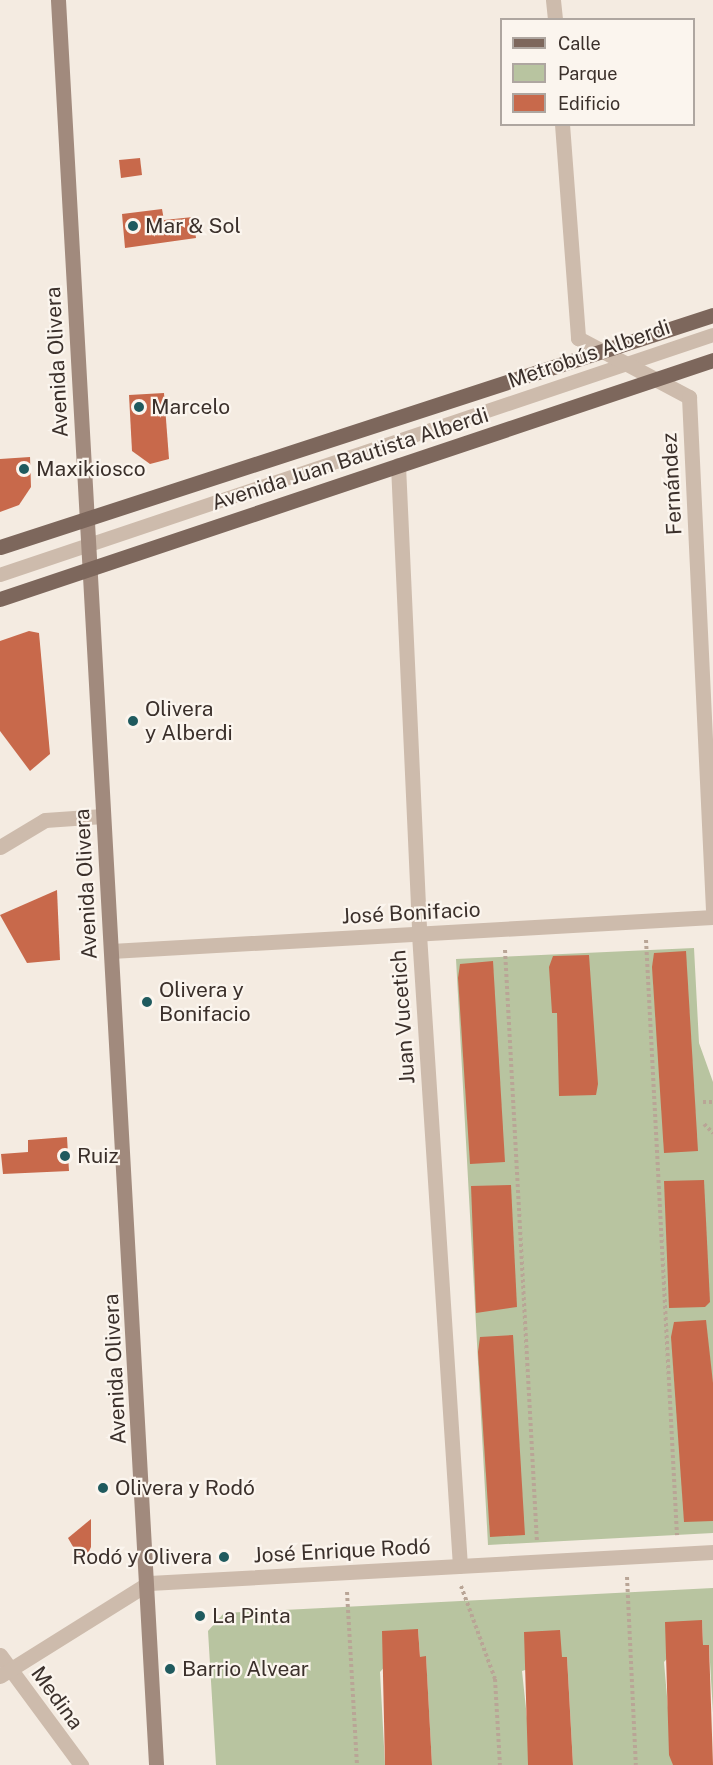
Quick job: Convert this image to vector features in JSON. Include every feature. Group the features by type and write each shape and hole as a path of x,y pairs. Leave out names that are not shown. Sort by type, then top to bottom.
{"main road":[{"name":"Avenida Olivera","path":"58,0 103,816 149,1583 156,1765"},
{"name":"Avenida Juan Bautista Alberdi","path":"0,547 713,315"},
{"name":"Avenida Juan Bautista Alberdi","path":"0,598 713,360"}],"street":[{"path":"553,0 555,18"},
{"name":"Fernández","path":"562,126 578,338 689,397 713,909"},
{"name":"Juan Vucetich","path":"398,465 419,934 460,1571"},
{"path":"0,847 45,820 103,816"},
{"name":"José Bonifacio","path":"111,951 713,917"},
{"name":"José Enrique Rodó","path":"5,1673 149,1583 460,1571 713,1552"},
{"name":"Medina","path":"0,1655 5,1673 81,1765"}],"lane":[{"name":"Metrobús Alberdi","path":"0,575 713,335"}],"path":[{"path":"645,934 677,1535"},
{"path":"505,940 537,1542"},
{"path":"703,1102 713,1102"},
{"path":"704,1124 713,1133"},
{"path":"627,1566 636,1765"},
{"path":"460,1571 495,1678 500,1765"},
{"path":"346,1583 357,1765"}],"green space":[{"path":"694,948 699,1043 713,1082 713,1533 488,1545 456,959"},
{"path":"713,1588 713,1713 709,1645 703,1645 702,1621 664,1662 673,1765 573,1765 567,1657 522,1671 532,1765 432,1765 426,1657 420,1657 418,1629 380,1672 385,1765 216,1765 208,1631 224,1613"}],"building":[{"path":"140,158 142,175 121,178 119,160"},
{"path":"162,209 164,220 193,217 196,238 125,248 122,214"},
{"path":"164,393 169,459 150,464 132,451 129,395"},
{"path":"30,457 31,487 19,505 0,512 0,459"},
{"path":"29,631 39,633 50,754 30,771 0,731 0,641"},
{"path":"57,890 60,960 27,963 0,915"},
{"path":"686,951 698,1151 664,1153 652,967 654,953"},
{"path":"589,955 598,1084 596,1095 559,1096 557,1013 552,1013 549,967 553,956"},
{"path":"493,961 505,1162 470,1164 458,978 460,964"},
{"path":"67,1137 69,1171 3,1174 1,1154 28,1152 28,1140"},
{"path":"704,1180 710,1302 705,1307 669,1308 664,1181"},
{"path":"511,1185 517,1307 476,1313 471,1186"},
{"path":"706,1320 713,1383 713,1521 684,1522 671,1337 674,1322"},
{"path":"513,1335 525,1535 490,1537 478,1352 480,1337"},
{"path":"91,1519 91,1547 83,1564 68,1538"},
{"path":"702,1620 703,1645 709,1645 713,1765 673,1765 669,1755 665,1622"},
{"path":"418,1629 420,1657 426,1656 432,1765 385,1765 382,1631"},
{"path":"560,1630 562,1657 567,1657 573,1765 528,1765 524,1632"}],"place":[{"name":"Mar & Sol","path":"133,226"},
{"name":"Marcelo","path":"139,407"},
{"name":"Maxikiosco","path":"24,469"},
{"name":"Olivera y Alberdi","path":"133,721"},
{"name":"Olivera y Bonifacio","path":"147,1002"},
{"name":"Ruiz","path":"65,1156"},
{"name":"Olivera y Rodó","path":"103,1488"},
{"name":"Rodó y Olivera","path":"224,1557"},
{"name":"La Pinta","path":"200,1616"},
{"name":"Barrio Alvear","path":"170,1669"}]}
